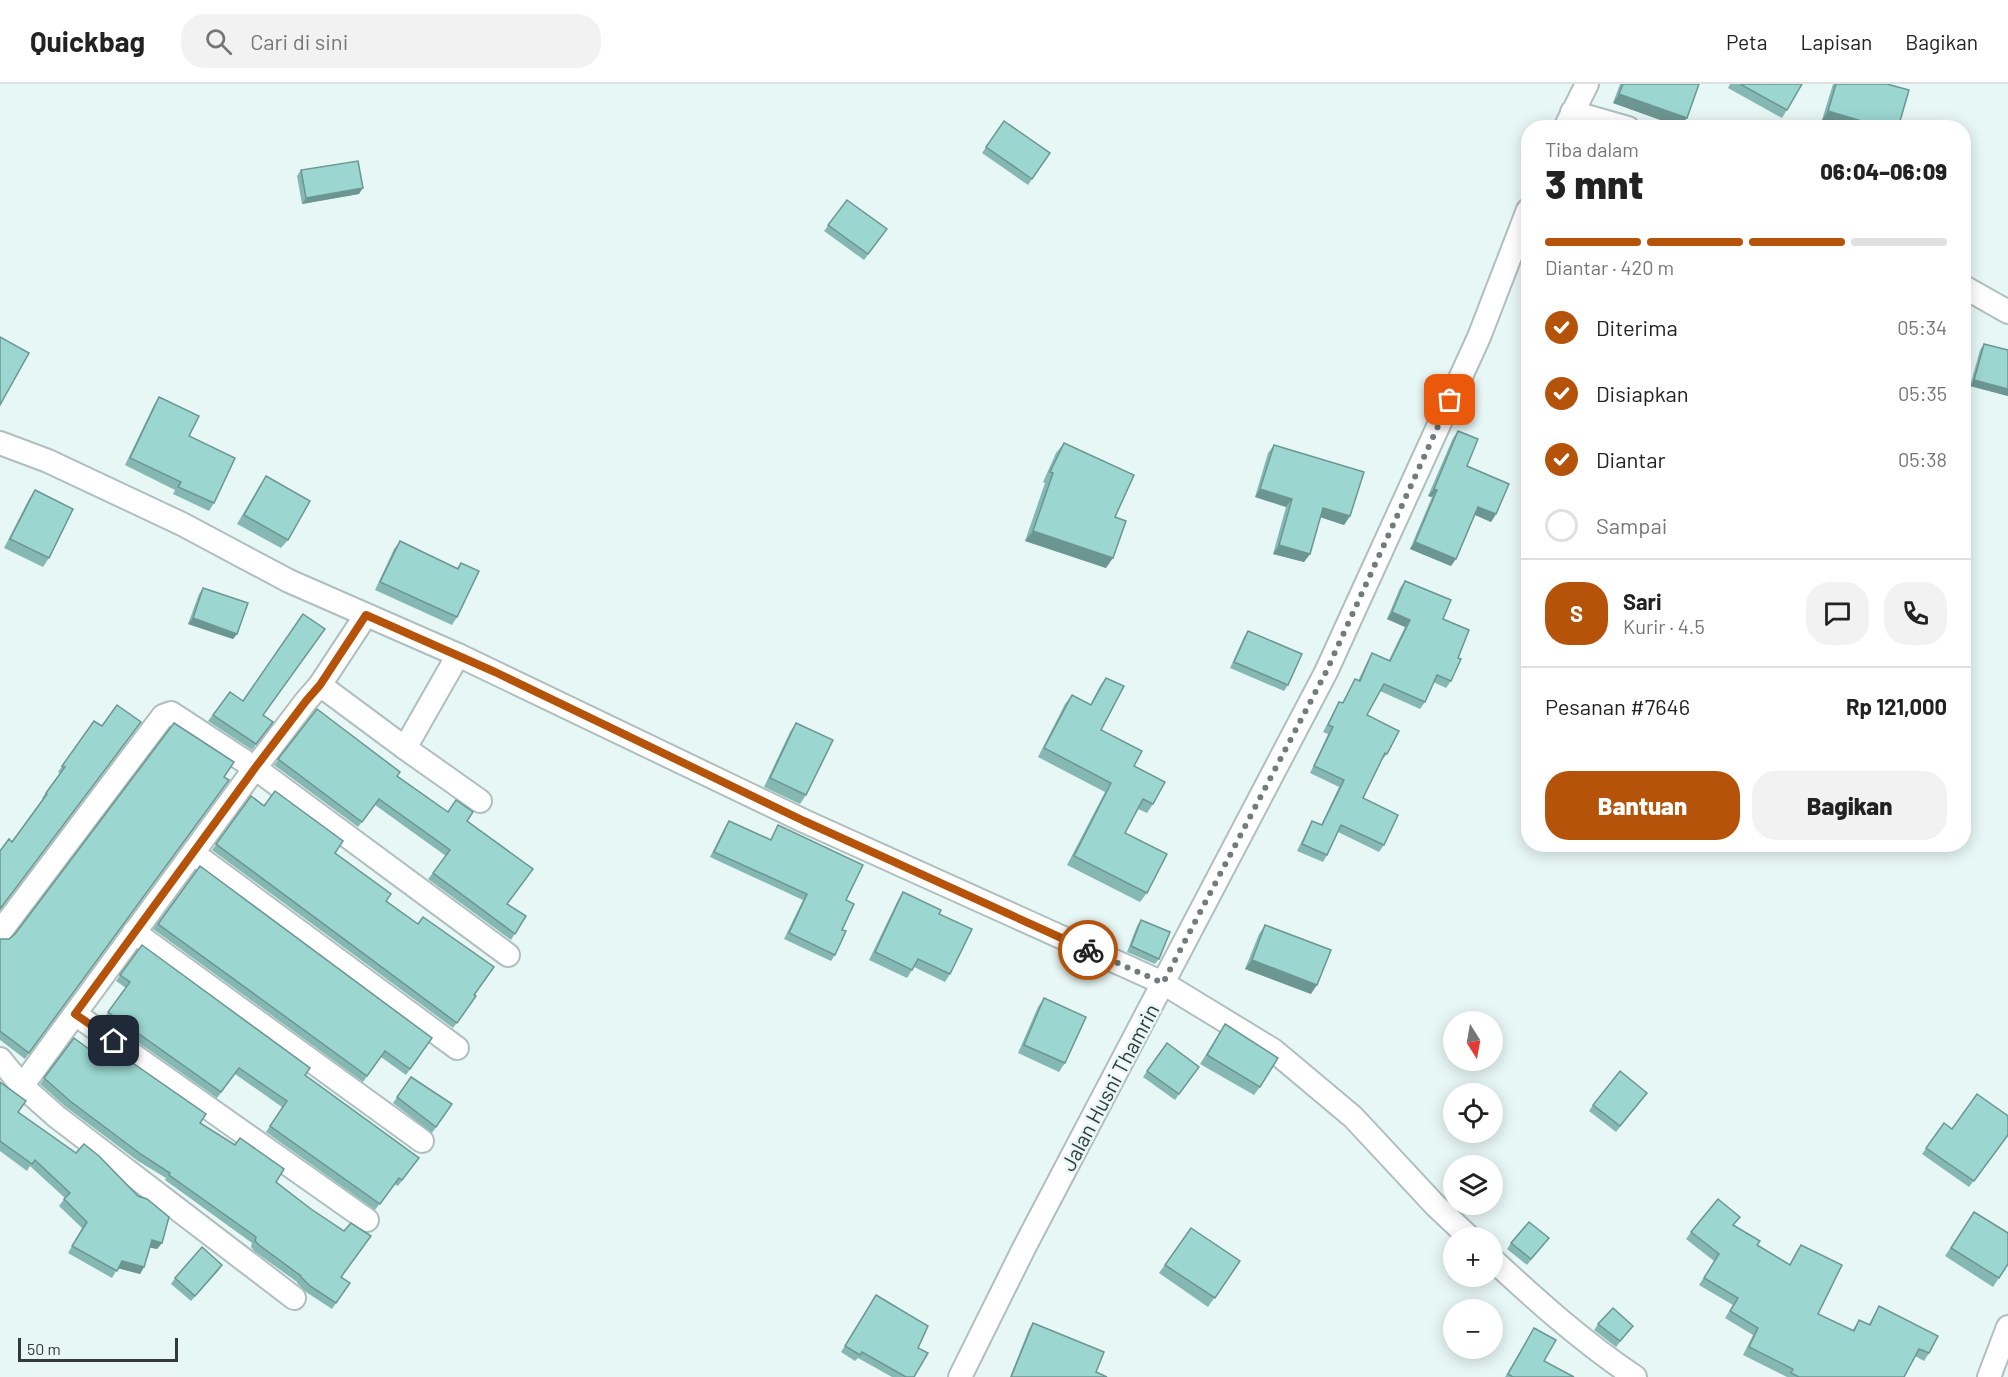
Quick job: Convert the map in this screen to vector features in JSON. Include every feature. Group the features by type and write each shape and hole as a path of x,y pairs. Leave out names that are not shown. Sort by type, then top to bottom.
{"street":[{"path":"1569,120 1587,84"},
{"name":"Jalan Husni Thamrin","path":"960,1377 1024,1248 1326,672 1479,337 1521,228"},
{"path":"1971,291 2008,312"},
{"path":"0,443 48,461 182,524 289,581 458,655 804,821 1163,983 1273,1050 1353,1117 1459,1227"},
{"path":"21,1086 255,768 320,685 366,615"},
{"path":"405,748 458,655"},
{"path":"320,685 480,801"},
{"path":"0,932 163,716 171,713 255,768 508,955"},
{"path":"193,853 457,1048"},
{"path":"134,932 422,1141"},
{"path":"75,1014 367,1220"},
{"path":"0,1059 21,1086 57,1117 294,1298"},
{"path":"1503,1269 1546,1309 1604,1357 1635,1377"},
{"path":"1989,1377 2008,1327"}],"building":[{"path":"1623,84 1699,84 1687,118 1619,94"},
{"path":"1740,84 1802,84 1787,110"},
{"path":"1836,84 1887,84 1909,90 1900,120 1858,120 1828,111"},
{"path":"1004,121 1050,153 1032,179 986,147"},
{"path":"358,161 363,188 306,198 301,170"},
{"path":"847,200 887,229 868,254 828,225"},
{"path":"0,337 29,353 0,405"},
{"path":"1984,344 2008,350 2008,389 1974,380"},
{"path":"159,397 199,416 189,436 235,458 214,503 178,487 181,482 130,458"},
{"path":"1458,431 1478,439 1467,466 1509,484 1496,514 1478,507 1456,559 1415,542"},
{"path":"1064,443 1134,475 1115,517 1126,521 1113,558 1033,531 1053,473 1050,472"},
{"path":"1274,445 1364,472 1350,516 1323,508 1310,554 1279,545 1292,499 1260,489"},
{"path":"266,476 310,501 288,540 244,515"},
{"path":"35,490 73,509 49,558 10,539"},
{"path":"400,541 458,569 461,563 479,571 457,617 380,582"},
{"path":"1405,581 1451,600 1443,619 1469,630 1458,658 1461,659 1451,681 1437,675 1425,702 1384,684 1367,715 1399,731 1387,754 1385,753 1363,798 1398,815 1384,845 1341,825 1327,855 1302,844 1312,821 1322,825 1344,780 1314,766 1333,727 1328,725 1339,702 1343,703 1355,679 1360,681 1372,653 1390,661 1410,620 1392,612"},
{"path":"203,588 248,603 237,634 193,618"},
{"path":"303,614 325,629 263,715 273,722 256,744 213,715 230,692 243,701"},
{"path":"1248,631 1302,654 1288,685 1234,662"},
{"path":"1106,678 1124,686 1101,730 1142,751 1134,766 1165,782 1153,804 1143,799 1125,833 1167,854 1147,893 1074,856 1111,783 1044,748 1072,695 1091,705"},
{"path":"117,705 141,722 0,909 0,851 9,839 12,842 47,794 65,767 62,766 94,721 102,726"},
{"path":"317,709 400,772 397,776 448,812 456,800 473,812 467,821 533,869 507,904 526,916 515,934 433,873 450,850 379,799 362,822 278,759"},
{"path":"174,723 234,762 224,777 229,780 29,1053 0,1031 0,939 9,939 15,934"},
{"path":"796,723 833,740 806,795 770,778"},
{"path":"275,791 343,841 335,853 391,894 386,901 418,924 423,917 494,967 457,1023 216,844 251,796 264,806"},
{"path":"729,821 771,840 778,825 863,865 846,900 854,904 842,930 846,931 835,955 789,933 807,894 714,852"},
{"path":"200,866 432,1038 410,1069 385,1051 367,1076 158,924"},
{"path":"903,892 941,910 939,914 972,929 950,974 918,959 912,970 875,952"},
{"path":"1141,920 1170,932 1159,959 1131,946"},
{"path":"1265,925 1331,950 1317,985 1252,960"},
{"path":"142,945 310,1068 305,1075 419,1158 402,1180 399,1178 380,1204 270,1126 287,1101 239,1068 221,1092 108,1012 130,982 120,975"},
{"path":"1044,998 1086,1017 1065,1063 1024,1045"},
{"path":"1225,1024 1278,1058 1260,1087 1207,1055"},
{"path":"74,1038 89,1049 92,1044 106,1054 111,1048 206,1114 200,1123 235,1145 240,1138 284,1169 276,1182 311,1209 344,1231 351,1223 371,1236 341,1277 350,1283 336,1303 310,1286 301,1276 259,1245 255,1241 256,1237 70,1101 44,1078"},
{"path":"1167,1043 1199,1067 1179,1094 1147,1071"},
{"path":"1620,1071 1647,1093 1620,1126 1593,1105"},
{"path":"411,1077 452,1104 436,1127 397,1097"},
{"path":"0,1082 26,1101 18,1112 76,1153 84,1144 138,1196 147,1199 169,1217 162,1243 152,1240 144,1267 122,1261 117,1271 72,1246 87,1222 64,1199 70,1193 35,1160 32,1164 0,1141"},
{"path":"1977,1094 2008,1116 2008,1135 1974,1181 1926,1148 1944,1123 1952,1129"},
{"path":"1718,1199 1740,1217 1733,1225 1760,1241 1757,1245 1790,1265 1801,1245 1842,1265 1818,1314 1854,1331 1859,1320 1870,1325 1879,1306 1938,1336 1929,1353 1919,1349 1904,1377 1799,1377 1791,1373 1793,1369 1749,1347 1758,1328 1730,1311 1738,1298 1704,1278 1719,1254 1691,1232"},
{"path":"1974,1212 2008,1233 2008,1264 1999,1278 1951,1248"},
{"path":"1529,1222 1549,1238 1531,1259 1511,1243"},
{"path":"1191,1228 1240,1261 1215,1298 1165,1265"},
{"path":"202,1247 222,1265 195,1296 175,1278"},
{"path":"876,1295 928,1326 918,1348 928,1353 914,1377 906,1377 862,1352 860,1355 845,1346"},
{"path":"1613,1308 1633,1326 1620,1341 1598,1324"},
{"path":"1033,1323 1104,1352 1096,1372 1107,1377 1011,1377"},
{"path":"1534,1328 1556,1340 1544,1361 1574,1377 1513,1377 1508,1374"}],"way so far":[{"path":"1088,950 1163,983 1326,672 1450,400"}],"route":[{"path":"114,1041 75,1014 255,768 320,685 366,615 495,672 804,821 1088,950"}]}
